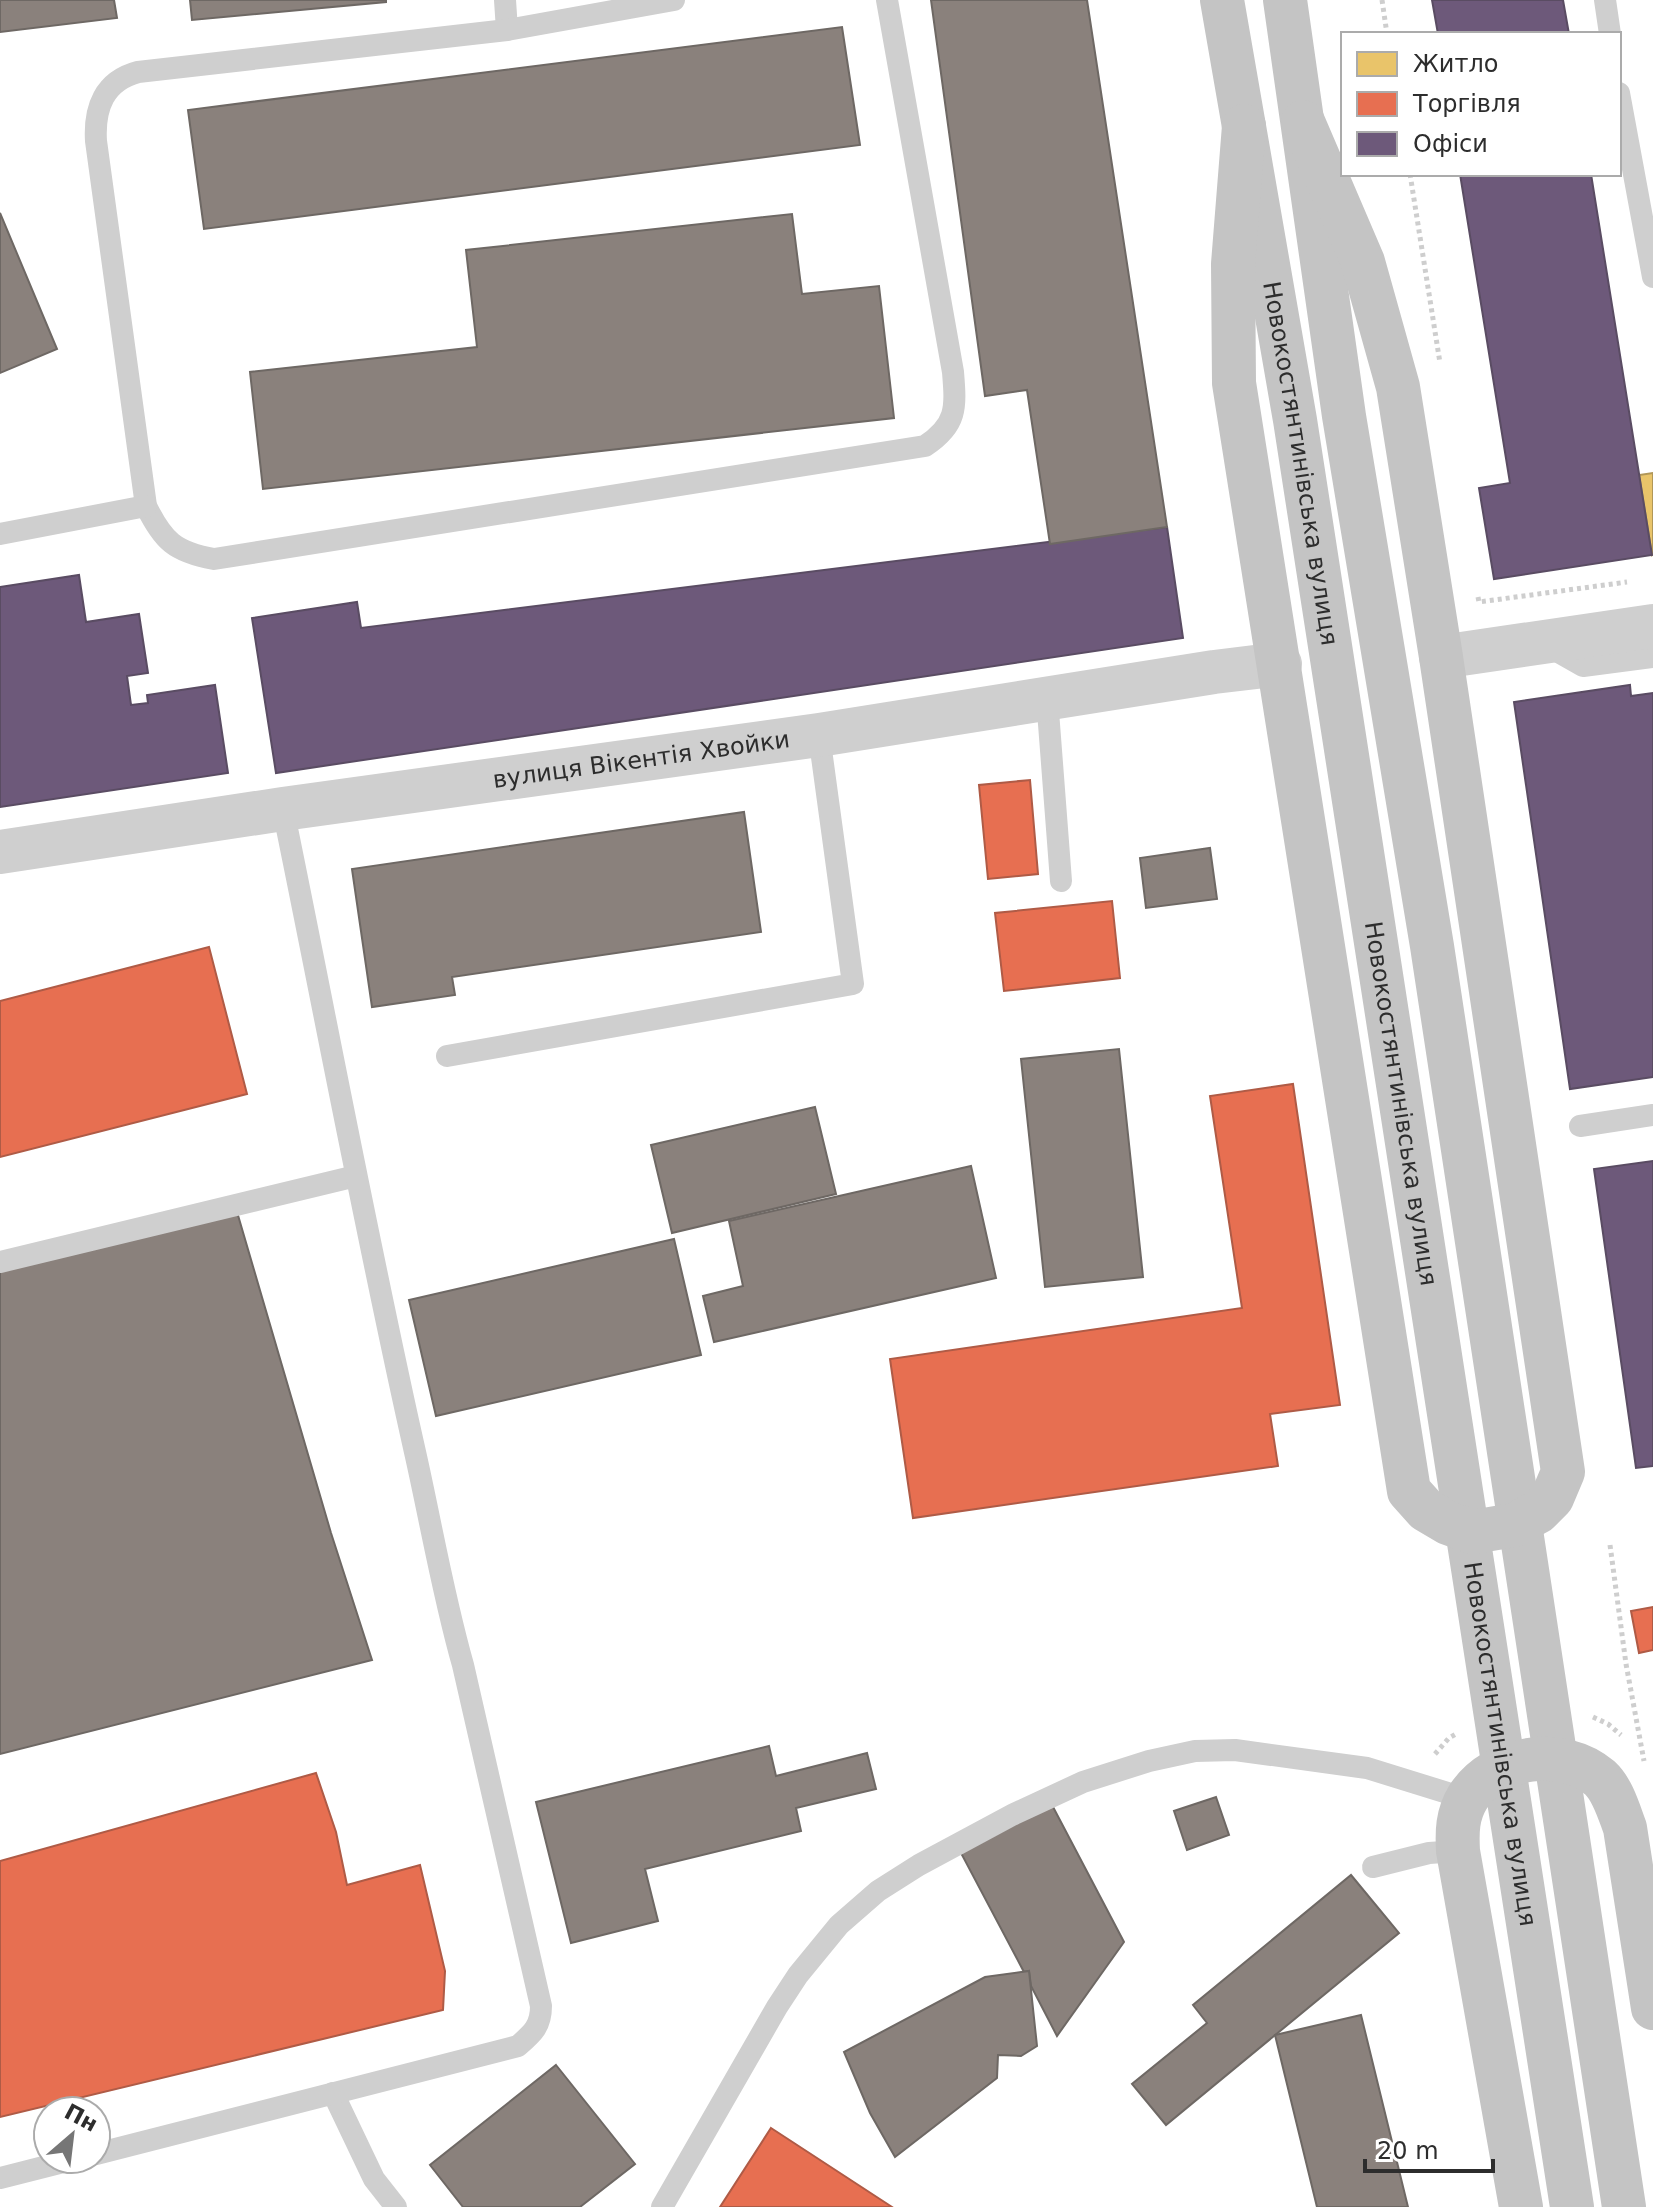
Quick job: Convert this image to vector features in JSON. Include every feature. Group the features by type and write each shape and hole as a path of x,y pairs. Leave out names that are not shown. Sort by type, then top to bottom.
{"main road":[{"name":"Новокостянтинівська вулиця","path":"1222,0 1295,420 1572,2207"},
{"path":"1285,0 1344,416 1432,946 1624,2207"},
{"path":"1244,126 1233,264 1234,383 1409,1491 1426,1510 1448,1523 1473,1532 1514,1525 1538,1512 1552,1498 1563,1472 1398,387 1363,262 1303,122"},
{"path":"1521,2207 1458,1851 1457,1823 1467,1799 1478,1784 1516,1763 1552,1757 1574,1762 1602,1780 1625,1828 1653,2008"}],"street":[{"path":"1441,657 1653,626"},
{"name":"вулиця Вікентія Хвойки","path":"0,852 283,809 819,735 1280,664"}],"lane":[{"path":"505,0 507,30"},
{"path":"674,0 507,30 138,72 118,79 109,88 97,110 96,141 146,506 159,532 190,555 214,559 925,446 943,434 955,400 953,372 887,0"},
{"path":"1605,0 1610,32"},
{"path":"1621,104 1653,277"},
{"path":"0,534 146,506"},
{"path":"1542,642 1583,666 1653,657"},
{"path":"1047,698 1061,881"},
{"path":"447,1056 853,984 819,735"},
{"path":"112,2150 518,2046 534,2032 541,2020 541,2006 467,1679 447,1610 429,1513 379,1292 283,809"},
{"path":"1580,1126 1653,1115"},
{"path":"0,1262 356,1176"},
{"path":"662,2207 777,2007 798,1975 839,1925 878,1891 919,1865 1014,1814 1083,1782 1149,1761 1195,1751 1235,1750 1367,1768 1467,1799"},
{"path":"1373,1867 1429,1853 1458,1851"},
{"path":"333,2093 374,2179 396,2207"},
{"path":"0,2178 32,2170"}],"path":[{"path":"1382,0 1387,32"},
{"path":"1479,602 1637,580"},
{"path":"1610,1545 1626,1664 1646,1768"}],"building: Житло":[{"path":"1653,473 1653,554 1652,555 1639,475"}],"building: Торгівля":[{"path":"1030,780 1038,874 988,879 979,785"},
{"path":"1112,901 1120,978 1004,991 995,913"},
{"path":"209,947 247,1094 0,1157 0,1001"},
{"path":"1293,1084 1340,1405 1270,1414 1278,1466 913,1518 890,1359 1242,1308 1210,1096"},
{"path":"1653,1607 1653,1650 1639,1653 1631,1611"},
{"path":"316,1773 336,1832 347,1885 420,1865 445,1971 443,2010 91,2095 32,2095 32,2109 0,2117 0,1861"},
{"path":"771,2128 889,2205 892,2207 720,2207"}],"building: Офіси":[{"path":"1432,0 1563,0 1569,32 1438,32"},
{"path":"1460,176 1591,176 1652,555 1494,579 1479,488 1510,483"},
{"path":"1167,527 1183,638 276,773 252,618 357,602 361,628"},
{"path":"79,575 86,622 139,614 148,673 127,676 131,705 148,703 147,695 215,685 228,773 0,807 0,587"},
{"path":"1630,685 1631,696 1653,693 1653,1077 1570,1089 1514,702"},
{"path":"1653,1161 1653,1466 1636,1468 1594,1169"}],"building: Промзона":[{"path":"0,0 114,0 117,18 0,32"},
{"path":"190,0 386,0 386,2 192,20"},
{"path":"931,0 1087,0 1167,527 1050,544 1027,390 985,396"},
{"path":"842,27 860,145 204,229 188,110"},
{"path":"0,213 57,349 0,373"},
{"path":"792,214 802,294 879,286 894,418 263,489 250,372 477,347 466,250"},
{"path":"744,812 761,932 452,977 455,995 372,1007 352,869"},
{"path":"1210,848 1217,899 1146,908 1140,858"},
{"path":"1119,1049 1143,1277 1045,1287 1021,1059"},
{"path":"815,1107 836,1194 672,1233 651,1145"},
{"path":"971,1166 996,1278 714,1342 703,1296 743,1286 729,1221"},
{"path":"235,1205 331,1533 372,1660 0,1754 0,1266"},
{"path":"674,1239 701,1355 436,1416 409,1300"},
{"path":"769,1746 776,1776 867,1753 876,1789 796,1808 801,1831 645,1869 658,1921 571,1943 536,1802"},
{"path":"1216,1797 1229,1835 1187,1850 1174,1811"},
{"path":"1052,1805 1124,1942 1057,2036 1031,1986 1029,1971 1024,1972 961,1853"},
{"path":"1351,1875 1399,1933 1166,2125 1132,2084 1207,2023 1193,2005"},
{"path":"1029,1971 1037,2046 1021,2056 998,2055 997,2078 895,2157 870,2113 844,2052 985,1977"},
{"path":"1361,2015 1408,2207 1317,2207 1275,2035"},
{"path":"556,2065 635,2164 580,2207 463,2207 430,2165"}]}
